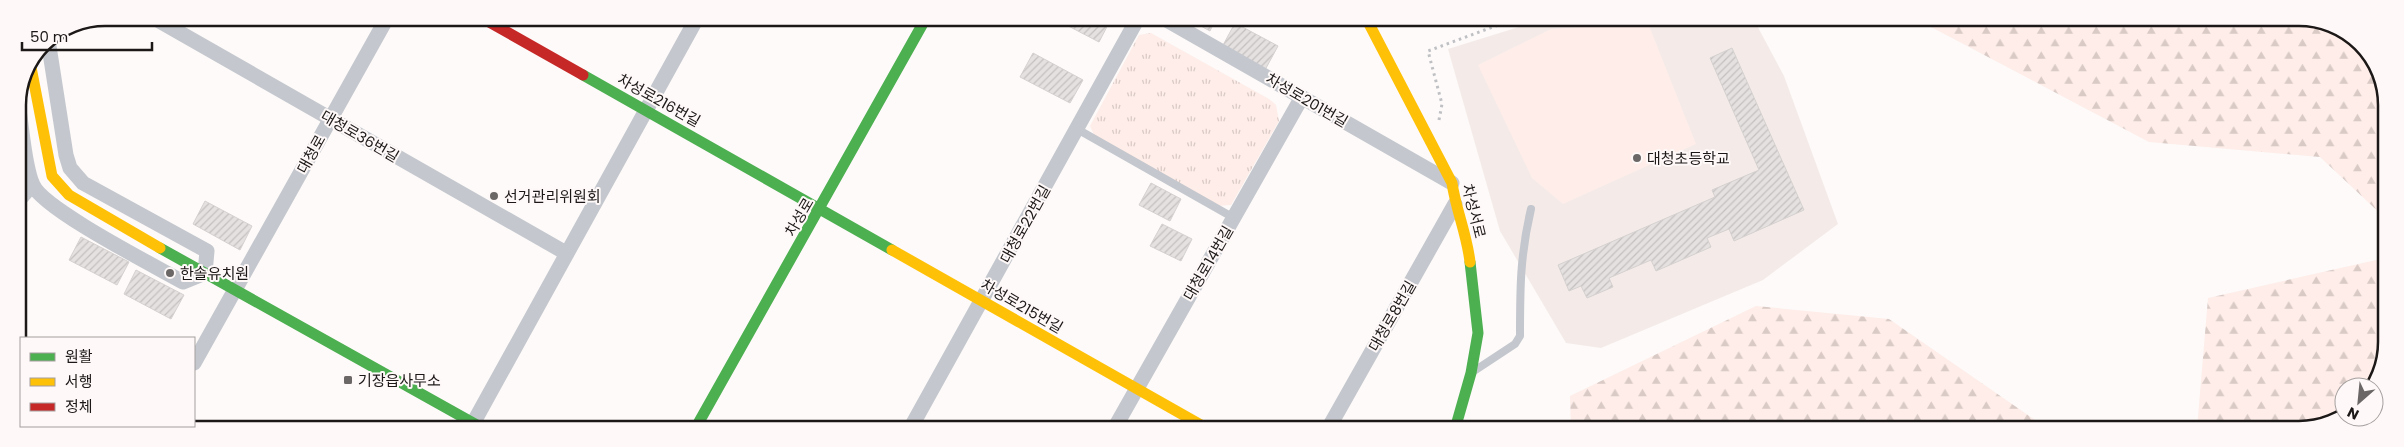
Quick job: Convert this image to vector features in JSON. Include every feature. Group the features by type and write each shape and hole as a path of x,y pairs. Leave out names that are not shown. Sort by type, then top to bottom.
{"street":[{"name":"대청로36번길","path":"168,26 566,253"},
{"name":"대청로","path":"195,361 383,26"},
{"name":"차성로216번길","path":"496,26 821,208"},
{"path":"478,421 566,253 693,26"},
{"name":"차성로","path":"699,421 821,208 922,26"},
{"name":"대청로22번길","path":"914,421 1134,26"},
{"name":"차성로201번길","path":"1177,26 1452,183"},
{"name":"차성서로","path":"1370,26 1452,183 1468,246 1478,333 1471,373 1457,421"},
{"path":"49,49 66,155 76,176 83,183 207,251 206,273"},
{"path":"32,74 52,176 68,195 464,421"},
{"name":"대청로14번길","path":"1119,421 1302,97"},
{"path":"26,149 32,185 40,196 55,207 183,282 206,273"},
{"path":"26,192 32,185"},
{"name":"대청로8번길","path":"1333,421 1456,204"},
{"name":"차성로215번길","path":"821,208 1194,421"}],"lane":[{"path":"1077,130 1234,218"},
{"path":"1471,373 1515,344 1520,336 1522,244 1531,210"}],"path":[{"path":"1439,121 1442,104 1428,51 1495,26"}],"shaded area":[{"path":"1522,26 1757,26 1784,76 1838,224 1763,280 1601,348 1566,343 1500,231 1448,49"}],"green space":[{"path":"1600,26 1649,26 1696,144 1563,204 1532,178 1478,65 1551,29"},
{"path":"1929,26 2299,26 2319,29 2334,34 2355,49 2361,57 2372,75 2376,90 2378,105 2378,211 2320,157 2149,142"},
{"path":"1151,33 1269,99 1276,105 1279,121 1231,205 1216,206 1095,137 1090,126 1139,35"},
{"path":"2378,260 2378,342 2374,367 2369,377 2334,377 2334,412 2314,419 2299,421 2198,421 2208,298"},
{"path":"1756,306 1889,319 2036,421 1571,421 1570,396"}],"building":[{"path":"1068,26 1107,26 1099,42"},
{"path":"1201,26 1212,26 1210,31"},
{"path":"1233,26 1241,26 1278,46 1265,70 1222,47"},
{"path":"1732,48 1804,210 1734,241 1729,229 1707,238 1711,247 1656,271 1651,260 1609,278 1613,287 1587,298 1581,286 1569,291 1558,265 1715,197 1712,190 1759,170 1710,58"},
{"path":"1033,53 1083,80 1070,103 1020,77"},
{"path":"1151,183 1181,199 1170,221 1139,205"},
{"path":"205,201 252,226 240,250 193,224"},
{"path":"1162,224 1192,239 1181,261 1150,246"},
{"path":"81,237 129,262 117,285 69,260"},
{"path":"136,270 184,295 171,319 124,294"}],"traffic: fast":[{"path":"699,421 922,26"},
{"path":"583,75 892,250"},
{"path":"160,248 470,421"},
{"path":"1457,421 1471,373 1478,333 1470,262"}],"traffic: slow":[{"path":"1370,26 1452,183 1470,262"},
{"path":"32,74 52,176 69,195 160,248"},
{"path":"892,250 1194,421"}],"traffic: jam":[{"path":"496,26 583,75"}],"place":[{"name":"대청초등학교","path":"1637,158"},
{"name":"선거관리위원회","path":"494,196"},
{"name":"한솔유치원","path":"170,273"},
{"name":"기장읍사무소","path":"348,380"}]}
